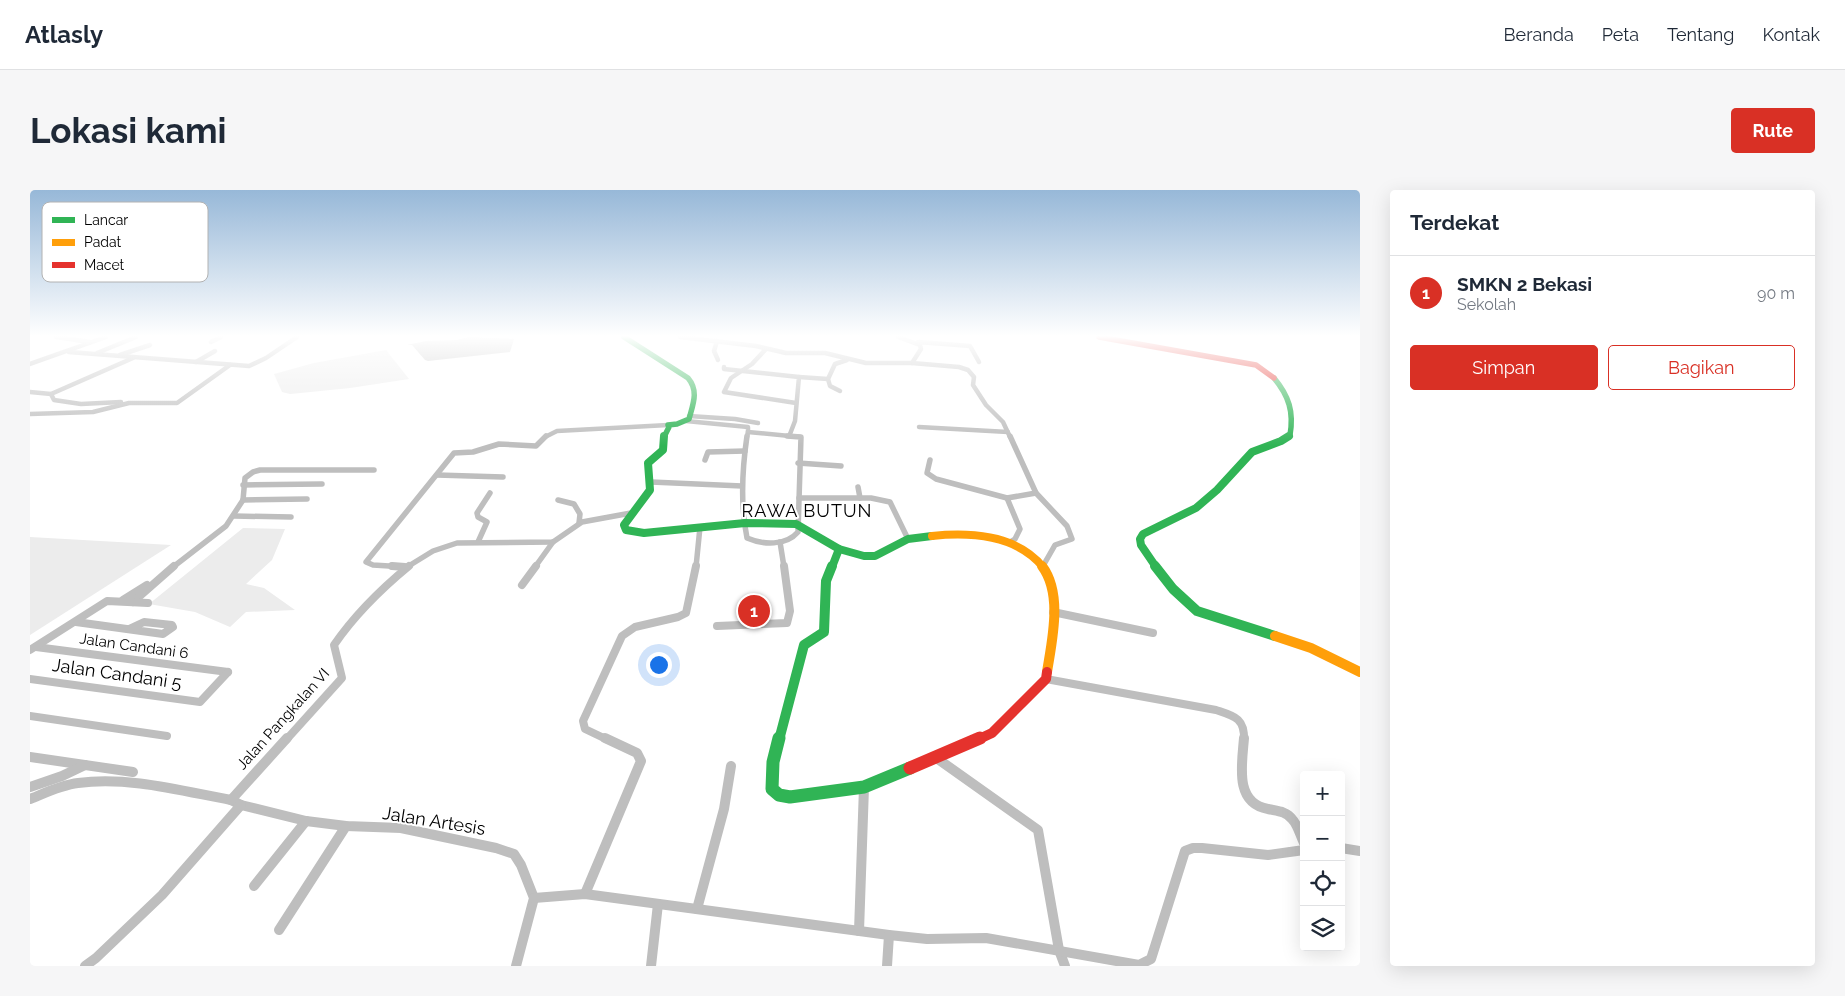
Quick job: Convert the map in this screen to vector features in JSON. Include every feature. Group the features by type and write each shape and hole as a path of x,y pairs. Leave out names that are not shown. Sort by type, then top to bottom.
{"street":[{"path":"30,392 50,394 98,373"},
{"path":"50,394 54,400 69,403 177,403 219,373"},
{"path":"679,373 694,383 695,391 688,418"},
{"path":"737,373 724,388 725,392 796,403"},
{"path":"761,373 828,379"},
{"path":"828,379 831,373"},
{"path":"971,373 974,377 973,385 981,399 998,416 1008,432 1036,493 1067,526 1072,539 1055,545 1043,566"},
{"path":"1269,373 1283,388 1293,416 1290,435 1281,441 1252,452 1217,490 1196,508 1143,534 1140,539 1141,545 1172,592 1184,604 1197,611 1311,648 1360,672"},
{"path":"790,434 795,421 799,377"},
{"path":"828,379 833,389 840,391"},
{"path":"30,414 93,412 129,403"},
{"path":"405,567 373,565 366,562 454,453 473,452 499,444 536,446 548,434 557,431 668,425 688,418 758,423"},
{"path":"737,422 748,427 742,469 746,536 748,540 780,542 795,537 798,532 796,524 799,498 798,463 801,439 790,434 748,432"},
{"path":"668,425 669,428 663,438 663,450 650,460 648,464 647,472 651,482 650,491 631,513 624,525 630,532 644,533 745,523 796,524 839,549 859,556 875,556 908,539 950,534 974,534 1010,542 1030,554 1043,566 1052,587 1054,634 1046,679 992,733 864,787 790,797 779,795 772,789 771,784 773,762 804,645 808,640 818,637 824,632 826,581 839,549"},
{"path":"919,427 1008,432"},
{"path":"705,460 706,452 745,452"},
{"path":"930,460 927,473 936,479 1007,498 1036,493"},
{"path":"798,463 840,466"},
{"path":"133,602 164,574 226,526 243,500 245,478 252,472 260,470 374,470"},
{"path":"437,474 503,477"},
{"path":"651,482 742,486"},
{"path":"243,485 322,484"},
{"path":"858,488 860,498"},
{"path":"478,542 487,522 478,517 477,513 490,493"},
{"path":"799,498 860,498 882,499 890,502 908,539"},
{"path":"1007,498 1020,529 1015,539 1010,542"},
{"path":"243,500 307,499"},
{"path":"558,500 574,504 580,514 579,523"},
{"path":"522,585 553,542 579,523 631,513"},
{"path":"234,516 291,517"},
{"path":"585,894 641,761 638,753 585,730 583,721 586,709 622,636 635,627 678,617 686,613 698,558 700,528"},
{"name":"Jalan Pangkalan VI","path":"236,802 342,678 342,667 336,658 334,645 354,618 405,567 436,548 456,542 553,542"},
{"path":"717,626 787,624 790,611 780,542"},
{"path":"123,600 164,574"},
{"path":"33,649 114,600 148,603"},
{"path":"1053,612 1153,633"},
{"path":"76,622 129,629"},
{"name":"Jalan Candani 6","path":"33,649 228,672 200,702"},
{"name":"Jalan Candani 5","path":"30,679 200,702"},
{"path":"1046,679 1167,700 1235,716 1244,728 1244,784 1249,801 1255,806 1285,813 1293,819 1300,835"},
{"path":"30,716 167,736"},
{"path":"30,757 134,772"},
{"path":"935,757 1038,830 1059,950 1065,966"},
{"path":"30,787 62,776 85,765"},
{"path":"697,909 724,809 731,766"},
{"path":"30,799 75,784 97,781 147,786 236,802 162,895 96,958 85,966"},
{"path":"859,931 864,787"},
{"name":"Jalan Artesis","path":"236,802 306,821 346,826 401,828 496,848 514,854 521,865 534,898"},
{"path":"254,886 306,821"},
{"path":"279,930 346,826"},
{"path":"516,966 534,898 585,894 889,935 927,939 986,938 1139,965 1151,959 1185,851 1193,848 1268,855 1300,851"},
{"path":"1345,849 1360,851"},
{"path":"651,966 658,904"},
{"path":"887,966 889,935"}],"shaded area":[{"path":"404,373 409,379 350,388 290,394 282,392 274,374"},
{"path":"243,528 285,529 272,560 246,584 264,588 295,610 246,612 230,627 195,612 149,604"},
{"path":"30,537 171,545 30,635"}],"traffic: fast":[{"path":"681,373 692,382 695,392 689,419 677,424 668,425 669,427 663,438 663,450 648,463 650,490 624,525 626,530 644,533 745,523 796,524 839,549 864,556 875,556 908,539 932,536"},
{"path":"1274,378 1288,398 1292,411 1290,435 1281,441 1252,452 1217,490 1196,508 1143,534 1140,539 1141,545 1166,581 1180,597 1197,611 1275,636"},
{"path":"839,549 826,581 824,632 804,645 773,762 772,789 779,795 790,797 864,787 910,768"}],"traffic: slow":[{"path":"932,536 948,534 966,535 1004,541 1021,548 1036,558 1046,572 1052,589 1053,599 1053,631 1047,672"},
{"path":"1275,636 1311,648 1360,672"}],"traffic: jam":[{"path":"1267,373 1274,378"},
{"path":"910,768 992,733 1046,679 1047,672"}],"place":[{"name":"SMKN 2 Bekasi","path":"754,611"}],"district":[{"name":"RAWA BUTUN","path":"807,511"}]}
